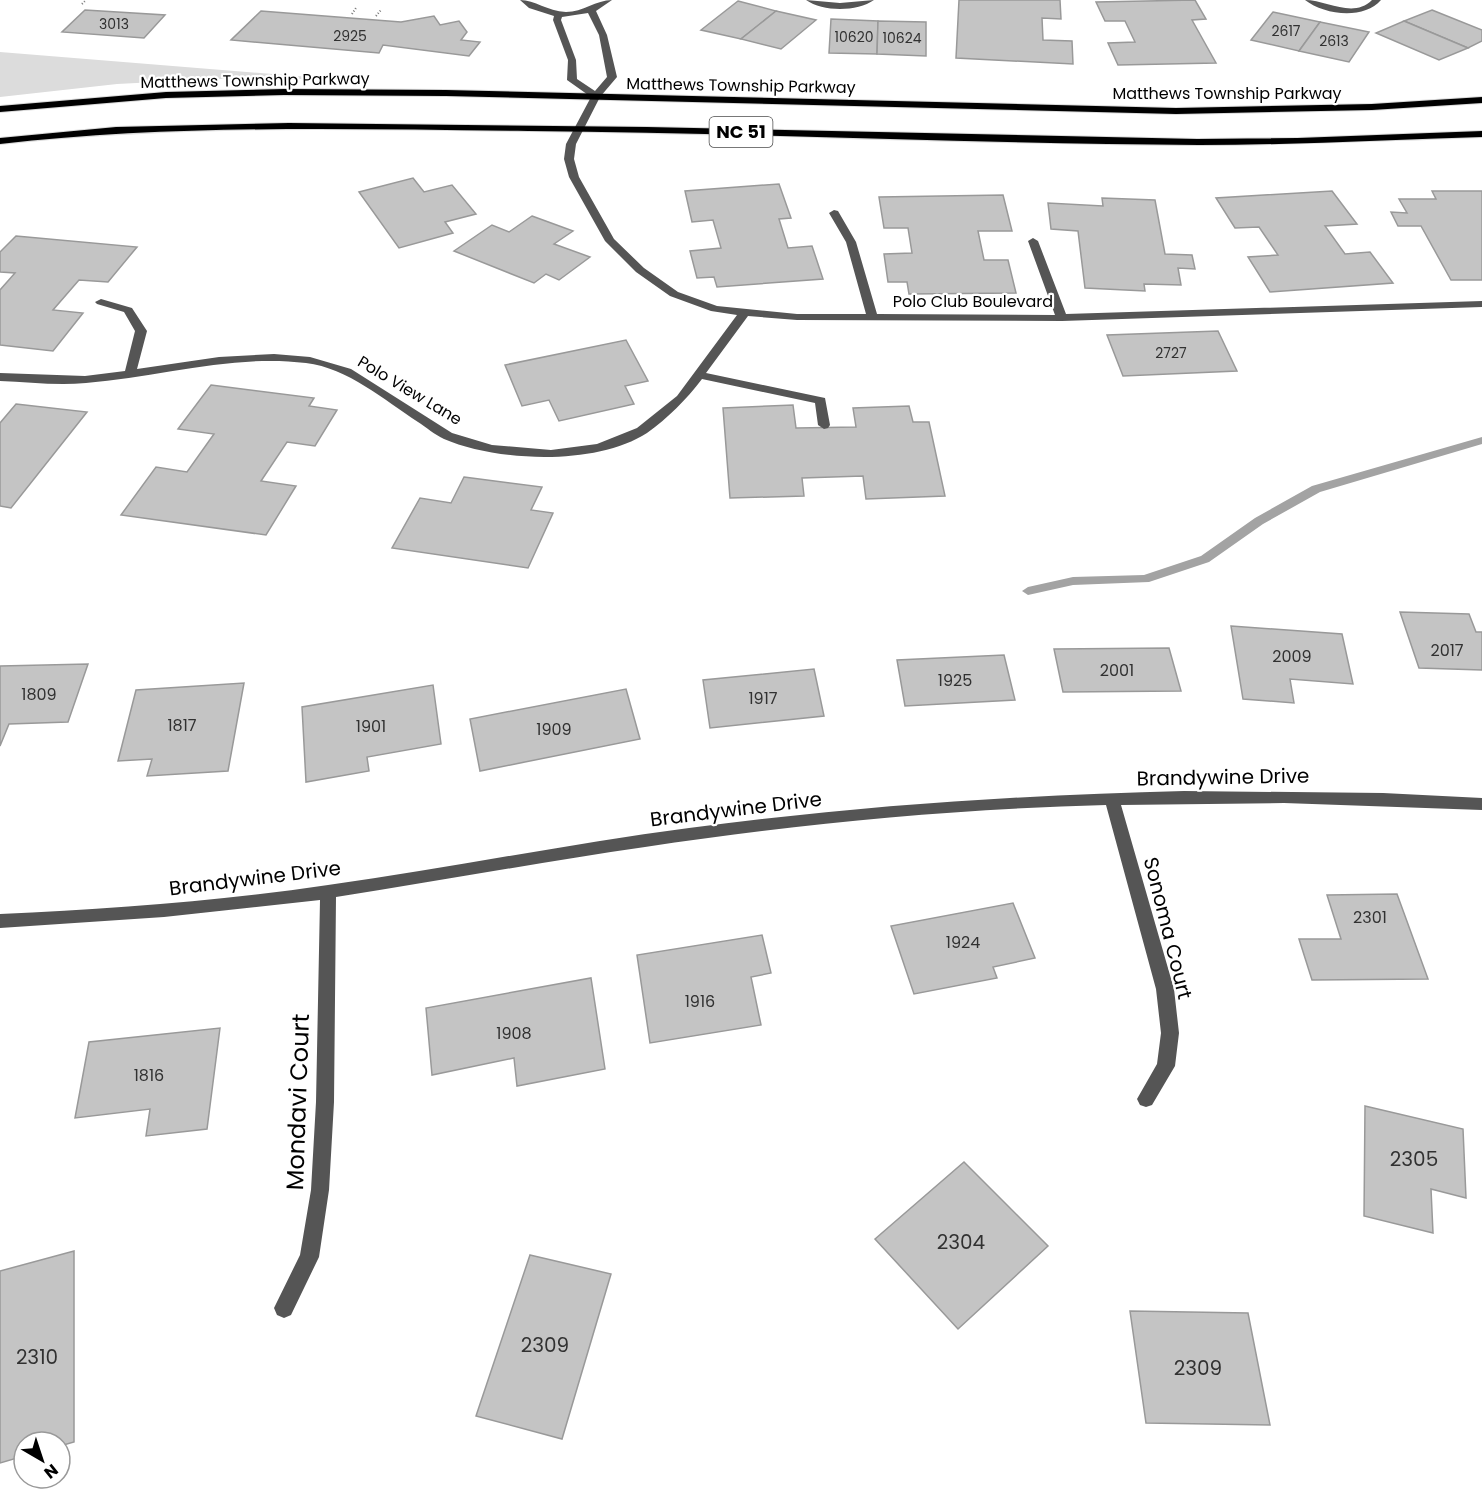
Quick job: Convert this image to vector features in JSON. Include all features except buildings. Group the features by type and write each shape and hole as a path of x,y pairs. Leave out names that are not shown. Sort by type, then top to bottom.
{"main road":[{"name":"Matthews Township Parkway","path":"0,109 155,96 284,92 596,96 1176,111 1372,106 1482,100"},
{"name":"NC 51","path":"0,141 105,131 254,125 579,128 1197,142 1310,141 1482,134"}],"street":[{"path":"524,0 531,7 559,13 591,10 608,0"},
{"path":"810,0 835,6 854,5 870,0"},
{"path":"1309,0 1319,5 1346,10 1369,7 1377,0"},
{"name":"Polo Club Boulevard","path":"591,10 603,35 612,77 596,96 571,144 569,159 574,177 610,241 640,270 674,294 715,309 797,317 1062,318 1482,304"},
{"path":"559,13 557,20 572,60 572,80 596,96"},
{"path":"834,213 851,242 872,317"},
{"path":"1033,241 1062,318"},
{"path":"101,302 129,310 141,331 130,374"},
{"name":"Polo View Lane","path":"0,377 85,380 219,360 274,357 310,360 347,371 448,436 491,449 551,454 599,448 641,431 681,399 745,312"},
{"path":"698,375 821,401 824,425"},
{"name":"Brandywine Drive","path":"0,921 192,907 328,892 665,838 793,822 981,805 1312,796 1482,804"},
{"name":"Sonoma Court","path":"1112,800 1165,989 1170,1033 1166,1066 1146,1099"},
{"name":"Mondavi Court","path":"284,1308 309,1257 320,1190 325,1102 328,892"}],"path":[{"path":"82,4 86,0"},
{"path":"352,14 356,8"},
{"path":"376,16 381,10"}],"shaded area":[{"path":"0,52 335,79 215,79 117,84 0,97"}],"waterway":[{"path":"1028,591 1073,581 1145,579 1205,559 1259,521 1316,489 1482,440"}]}
